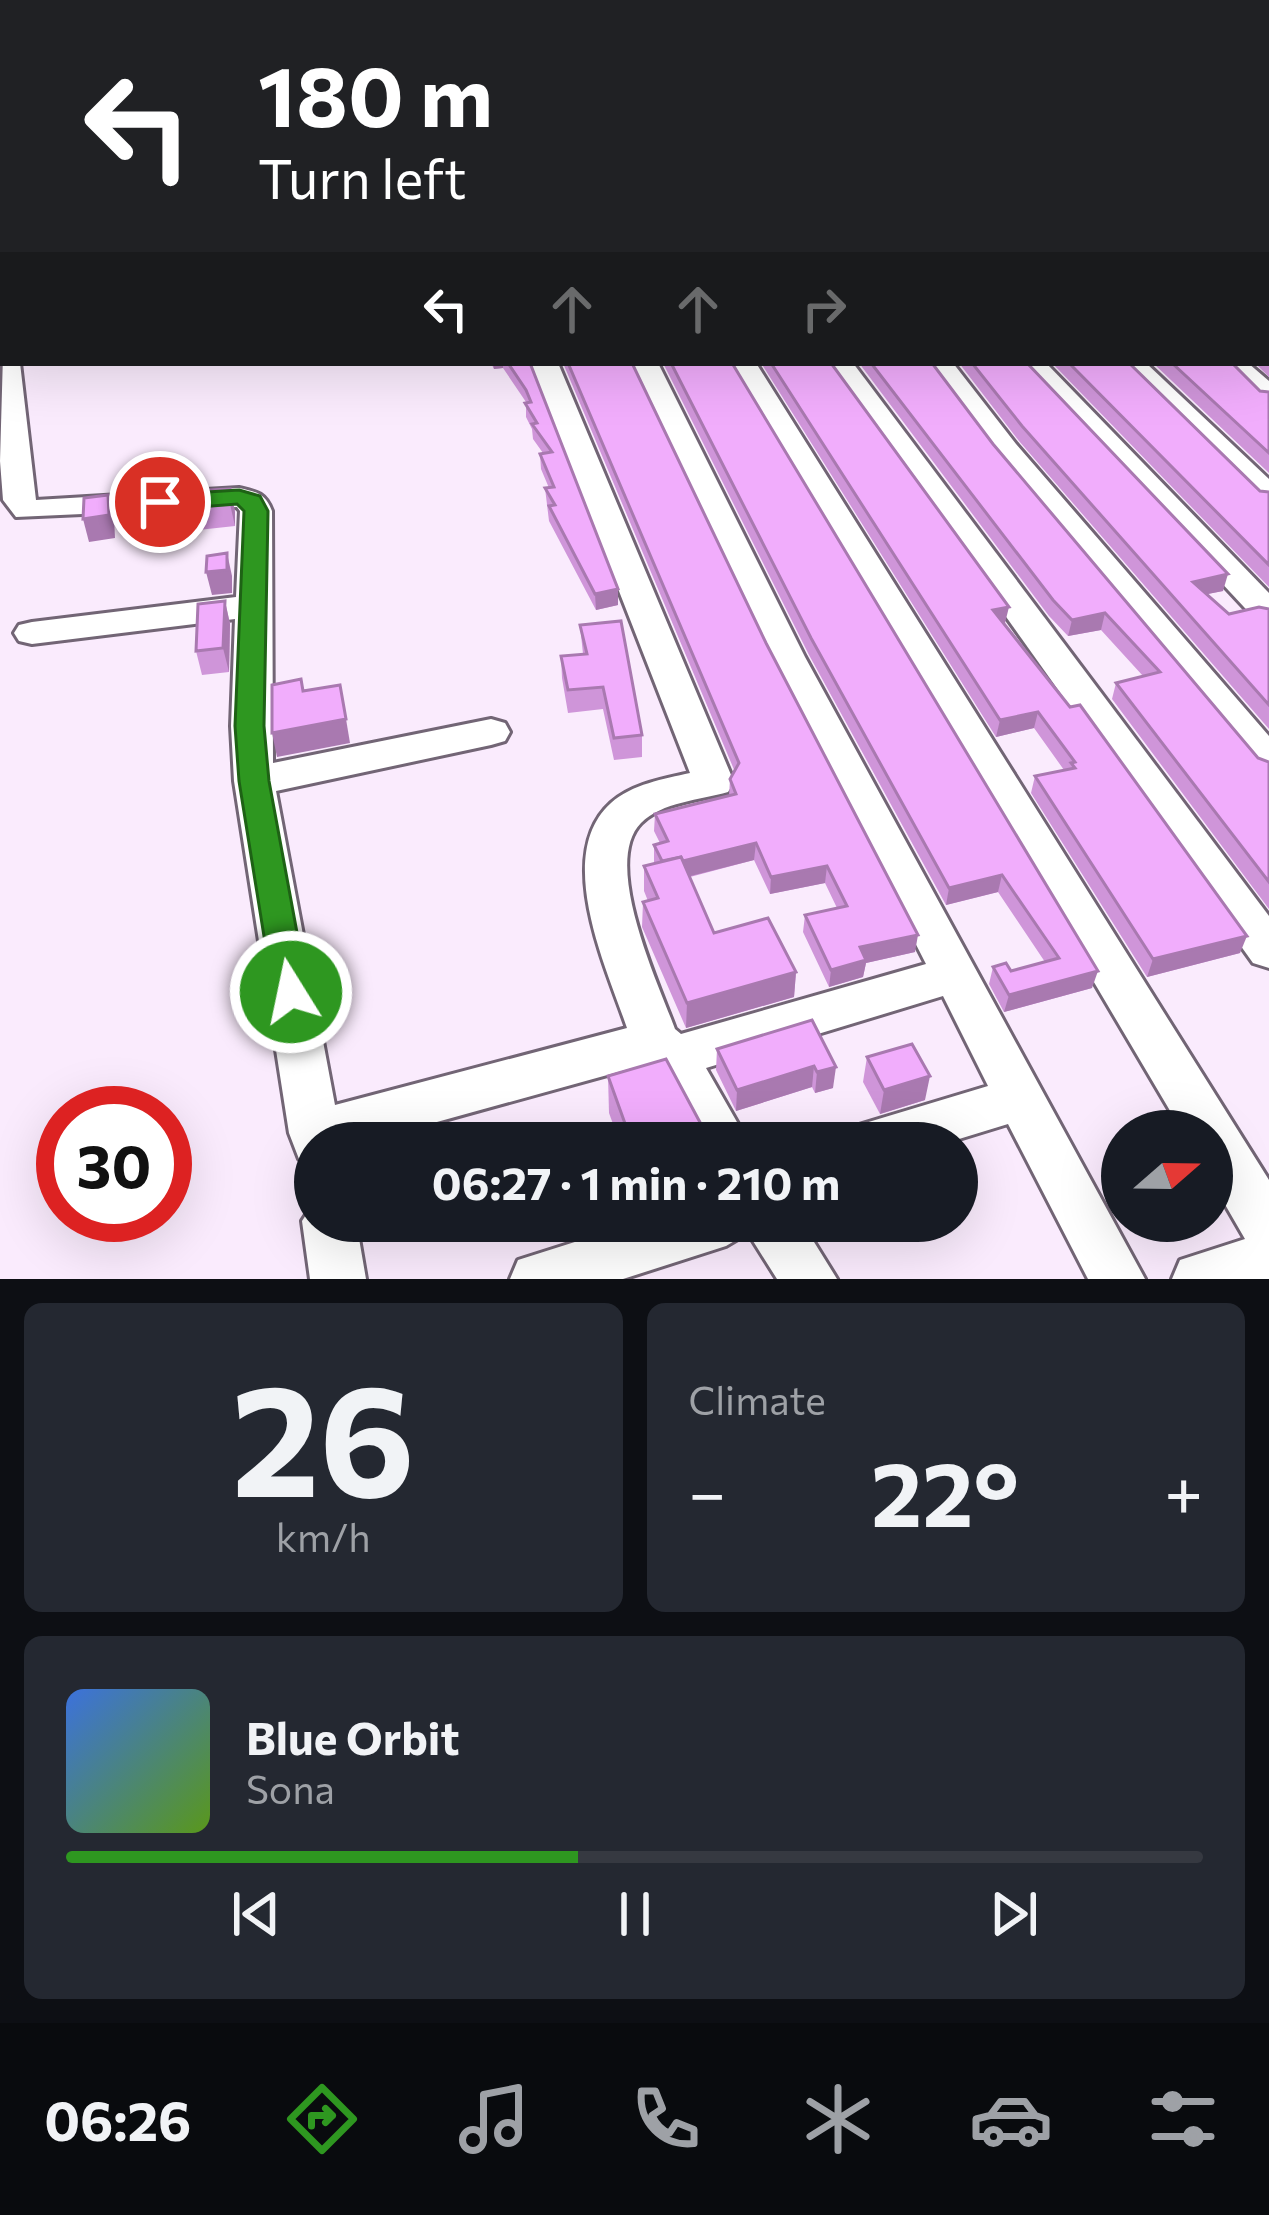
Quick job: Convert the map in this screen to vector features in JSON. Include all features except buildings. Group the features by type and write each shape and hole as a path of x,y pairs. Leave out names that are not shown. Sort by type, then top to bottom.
{"street":[{"path":"5,366 19,500 27,510 239,497 251,501 256,511 250,726 254,781 313,1122"},
{"path":"545,366 714,782 649,799 620,818 608,846 605,888 665,1049 710,1122"},
{"path":"645,366 787,657 1117,1279"},
{"path":"744,366 1197,1110"},
{"path":"841,366 1269,950"},
{"path":"941,366 1005,450 1269,762"},
{"path":"1034,366 1269,614"},
{"path":"1133,366 1269,496"},
{"path":"1234,366 1269,396"},
{"path":"32,633 254,606"},
{"path":"254,781 491,732"},
{"path":"379,1122 955,974"},
{"path":"943,1122 1022,1099"},
{"path":"1233,1169 1269,1228"},
{"path":"332,1242 338,1279"},
{"path":"538,1279 658,1242"},
{"path":"783,1242 809,1279"},
{"path":"1200,1279 1269,1258"}],"route":[{"path":"160,502 239,497 251,501 256,511 250,726 254,781 291,992"}]}
